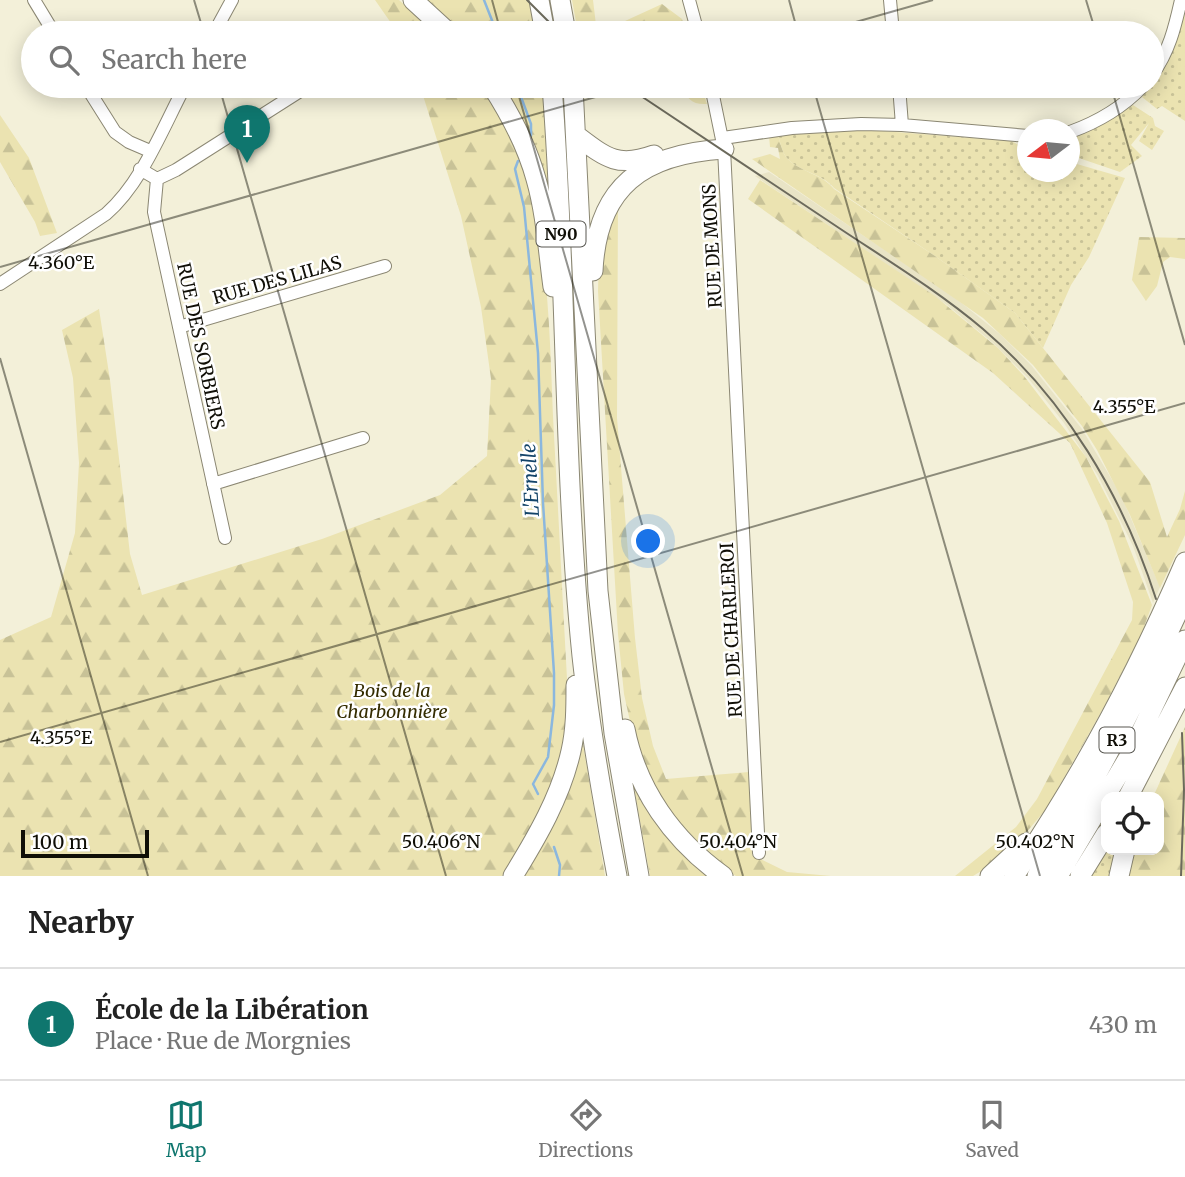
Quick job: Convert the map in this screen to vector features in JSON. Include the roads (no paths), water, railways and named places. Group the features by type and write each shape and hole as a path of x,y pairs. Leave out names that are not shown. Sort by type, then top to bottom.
{"highway":[{"path":"413,0 436,21"},
{"path":"539,0 543,21"},
{"path":"561,0 564,21"},
{"path":"500,98 508,110 536,177 544,222 559,358 566,383"},
{"name":"N90","path":"553,98 582,657 600,785 617,876"},
{"name":"N90","path":"574,98 595,540 606,669 625,805 639,876"},
{"path":"577,136 600,154 617,162 636,162 671,148 723,143"},
{"path":"584,306 592,284 598,229 607,207 619,191 651,164 723,143"},
{"path":"1014,876 1078,773 1127,684 1185,562"},
{"name":"R3","path":"1037,876 1113,748 1152,671 1185,596"},
{"name":"R3","path":"1058,876 1130,755 1185,640"},
{"path":"513,876 531,847 564,775 572,750 576,717 576,675 582,657"},
{"path":"606,669 620,703 633,763 646,792 661,815 695,855 723,876"},
{"path":"1131,792 1185,687"},
{"path":"1144,792 1185,696"},
{"path":"990,876 1049,820"},
{"path":"1080,876 1101,842"},
{"path":"1119,876 1124,855"}],"street":[{"path":"34,0 47,21"},
{"path":"221,21 232,0"},
{"path":"689,0 695,21"},
{"path":"890,0 892,21"},
{"path":"1164,57 1181,0"},
{"path":"94,98 116,132 129,142 150,151"},
{"path":"0,284 118,204 141,169 179,98"},
{"path":"141,169 157,179 176,170 289,98"},
{"name":"RUE DE MONS","path":"714,98 723,143 737,405"},
{"path":"900,98 902,125"},
{"path":"1080,128 1112,113 1129,98"},
{"path":"723,143 792,128 902,125 1017,135"},
{"name":"RUE DES SORBIERS","path":"157,179 154,212 225,538"},
{"name":"RUE DES LILAS","path":"179,327 385,267"},
{"name":"RUE DE CHARLEROI","path":"737,405 759,853"},
{"path":"214,484 363,438"}],"waterway":[{"name":"L'Ernelle","path":"484,0 492,21"},
{"name":"L'Ernelle","path":"521,98 531,124 531,136"},
{"name":"L'Ernelle","path":"518,161 515,169 524,207 538,353 543,503 554,673 554,705 548,757 533,784 538,794"},
{"name":"L'Ernelle","path":"554,847 560,865 559,876"}],"tram line":[{"path":"527,0 548,21"},
{"path":"644,98 930,289 966,315 1013,356 1040,386 1088,452 1127,523 1156,599"},
{"path":"1181,876 1184,790 1182,733"}],"place":[{"name":"École de la Libération","path":"247,163"}],"park label":[{"name":"Bois de la Charbonnière","path":"392,700"}]}
